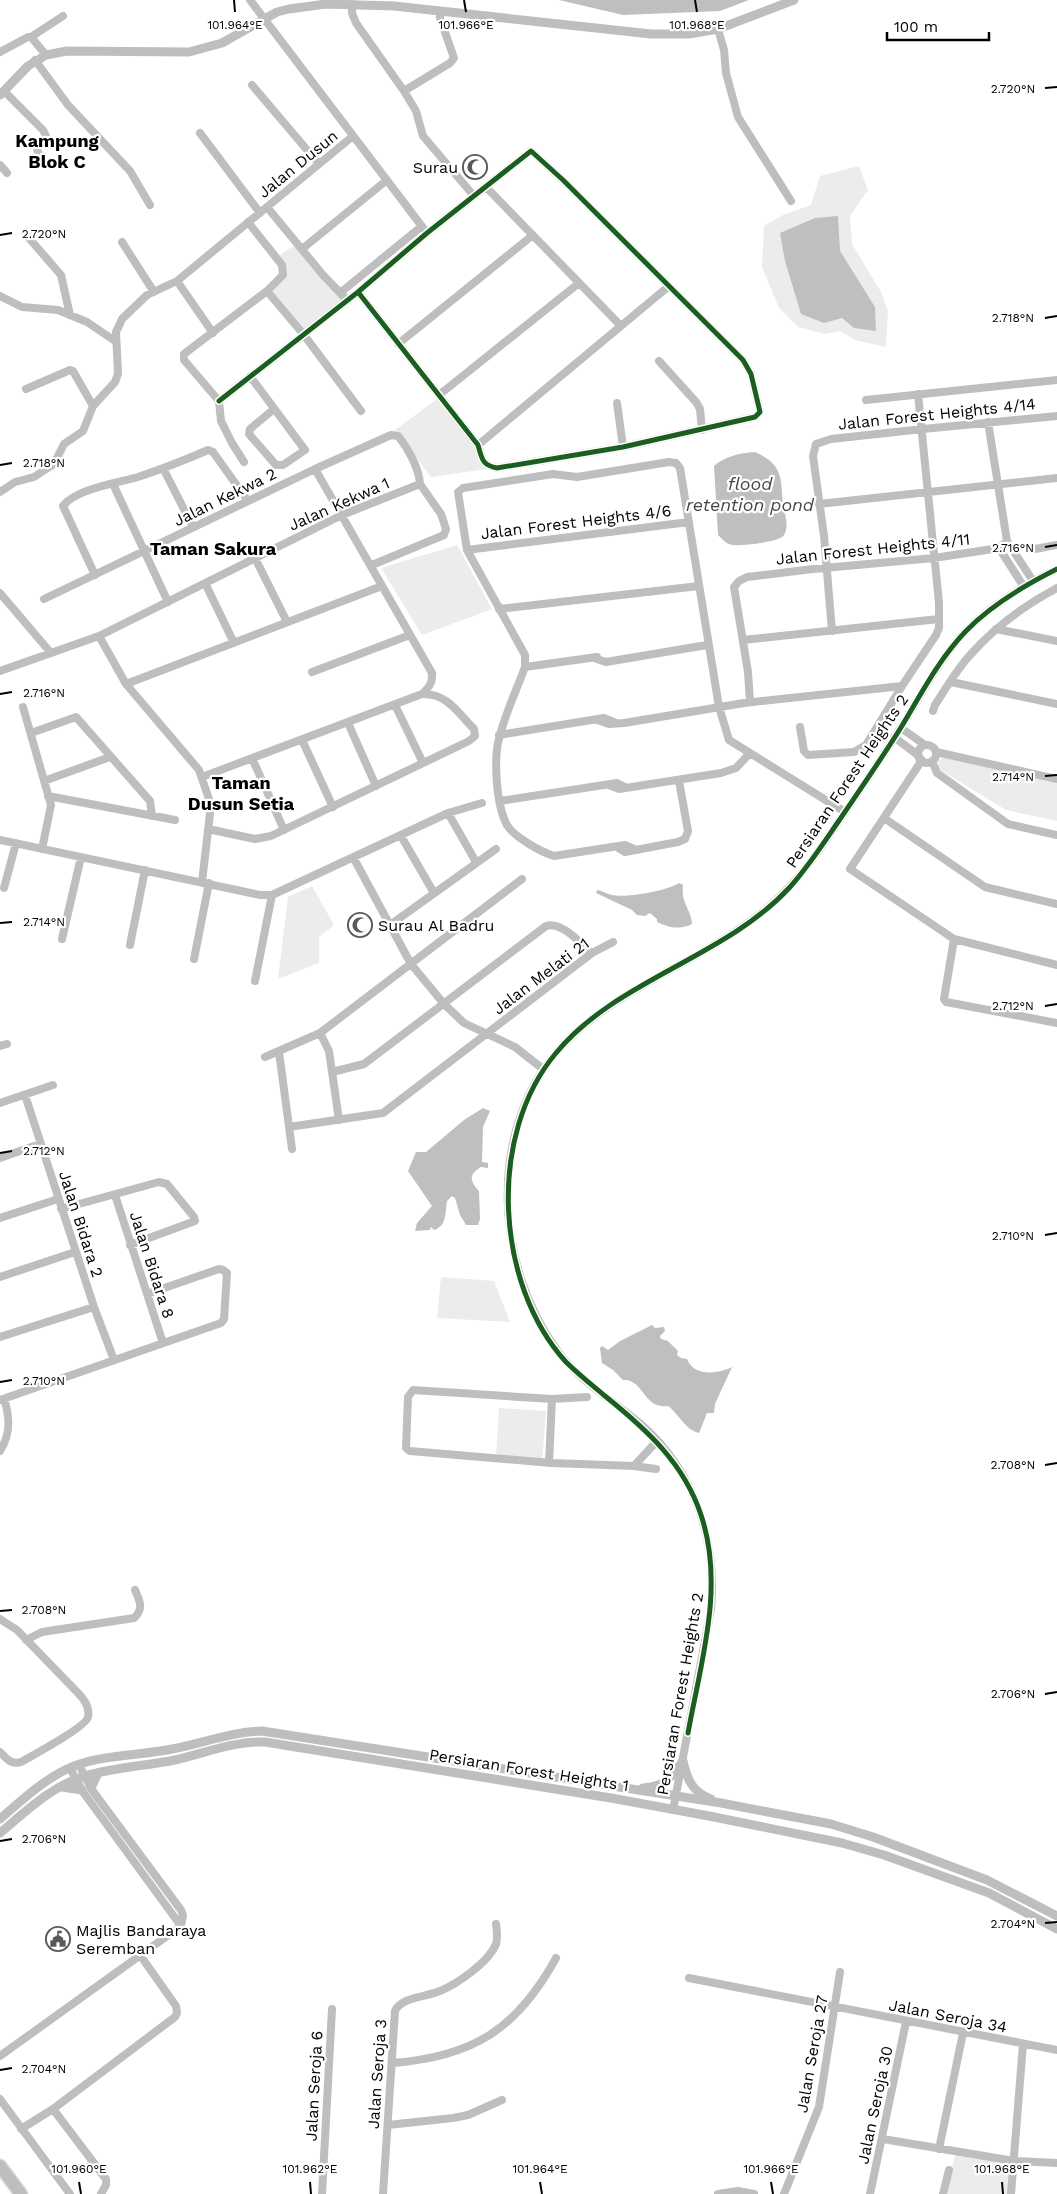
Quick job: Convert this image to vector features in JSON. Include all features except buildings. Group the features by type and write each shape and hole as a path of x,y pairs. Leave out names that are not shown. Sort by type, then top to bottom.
{"highway":[{"path":"0,2166 22,2194"}],"street":[{"path":"250,0 425,229"},
{"path":"40,157 36,149 46,140 43,130 2,93 35,60 46,55 67,51 189,52 222,43 265,19 289,9 352,4 440,11 651,34 689,34 718,29 794,0"},
{"path":"352,4 352,12 356,23 404,90 416,111 423,136 474,196"},
{"path":"404,90 450,63 454,58 440,18 440,11"},
{"path":"0,52 28,36 31,37 63,16"},
{"path":"718,29 724,50 726,73 738,117 791,201"},
{"path":"31,37 46,55"},
{"path":"35,60 68,105 130,171 150,205"},
{"path":"252,85 319,164"},
{"path":"200,133 260,213"},
{"name":"Jalan Dusun","path":"115,341 116,332 122,318 147,295 177,281 353,136"},
{"path":"340,294 425,229 486,187 528,152 534,152 743,360 751,374 760,412 755,417 623,447 497,468 488,466 482,462 478,445 358,292"},
{"path":"0,166 7,173"},
{"path":"302,249 387,180"},
{"path":"486,187 621,326"},
{"path":"267,207 347,300"},
{"path":"244,462 221,421 219,401 184,360 184,354 267,291 283,275 282,265 248,222"},
{"path":"219,401 358,292 425,229"},
{"path":"398,344 533,236"},
{"path":"28,237 61,275 70,315"},
{"path":"122,242 154,292"},
{"path":"177,281 212,333"},
{"path":"439,395 579,283"},
{"path":"478,445 669,286"},
{"path":"267,291 304,334 361,411"},
{"path":"0,296 22,307 58,310 87,322 115,341 118,374 115,382 93,406 83,431 64,444 54,464 34,477 15,482 0,492"},
{"path":"659,361 696,402 700,409 702,430"},
{"path":"26,389 70,370 73,371 93,406"},
{"path":"250,376 305,450 284,465 276,465 249,434 250,429 274,409"},
{"path":"866,400 1057,380"},
{"path":"800,727 804,751 808,755 854,752 866,745 940,628 923,429 918,394"},
{"path":"616,403 623,447"},
{"name":"Jalan Forest Heights 4/14","path":"819,504 814,448 820,442 923,429 1057,416"},
{"path":"988,422 1008,541 1033,581"},
{"name":"Jalan Kekwa 2","path":"44,599 315,468 392,435 398,436 402,442 419,474 420,484"},
{"path":"95,575 63,506 67,500 77,495 163,468 208,450 213,452 248,501"},
{"path":"679,781 688,831 685,839 636,850 625,845 554,856 544,853 512,831 504,818 495,766 499,735 525,667 525,654 467,550 458,492 463,488 553,474 577,477 669,462 676,463 680,468 707,645 719,707 729,740 845,812"},
{"path":"163,468 193,527"},
{"path":"315,468 432,673 433,680 422,694"},
{"path":"832,631 819,504 1057,478"},
{"path":"113,484 168,602"},
{"path":"372,566 444,535 446,529 441,514 420,484"},
{"name":"Jalan Kekwa 1","path":"0,671 99,636 342,515 420,484"},
{"name":"Jalan Forest Heights 4/6","path":"467,550 689,522"},
{"name":"Jalan Forest Heights 4/11","path":"743,640 734,587 739,581 747,577 934,558 999,548 1008,541"},
{"path":"1035,549 1057,545"},
{"path":"999,548 1024,587"},
{"path":"255,558 287,622"},
{"name":"Persiaran Forest Heights 2","path":"673,1810 711,1609 713,1586 707,1534 692,1493 668,1453 644,1427 568,1364 555,1348 529,1302 516,1261 508,1198 511,1150 529,1098 543,1069 557,1051 590,1021 616,1002 728,937 766,910 807,867 900,728 931,675 963,634 974,623 1024,587 1057,569"},
{"path":"204,583 234,643"},
{"path":"126,684 382,586"},
{"path":"499,609 698,586"},
{"path":"933,711 935,705 970,655 996,628 1030,602 1057,588"},
{"path":"0,593 51,653"},
{"path":"747,703 743,640 939,620"},
{"path":"996,628 1057,641"},
{"path":"312,672 410,635"},
{"path":"99,636 126,684 200,770 211,805 205,883 194,959"},
{"path":"525,667 603,656 610,660 707,645"},
{"path":"951,682 1057,704"},
{"path":"499,735 604,718 616,723 747,703 902,686"},
{"path":"202,777 422,694 433,694 444,698 474,730 475,736 470,741 271,836 255,839 208,829"},
{"path":"395,705 423,763"},
{"path":"23,706 51,805 42,849"},
{"path":"31,733 76,717 81,720 110,757 150,801 152,816"},
{"path":"348,723 376,786"},
{"path":"900,728 925,745 931,746 936,752 1057,779"},
{"path":"894,737 921,758 932,761"},
{"path":"302,740 333,807"},
{"path":"925,745 919,751 921,758 850,869 954,939 1057,965"},
{"path":"932,761 936,757 936,752"},
{"path":"500,801 609,785 616,789 679,781 721,773 736,768 750,753"},
{"path":"44,781 110,757"},
{"path":"252,758 284,830"},
{"path":"932,761 937,773 1008,824 1057,835"},
{"path":"48,796 175,820"},
{"path":"0,840 260,895 272,895 448,813 482,803"},
{"path":"448,813 476,862"},
{"path":"884,818 985,887 1057,904"},
{"path":"400,836 434,893"},
{"path":"4,888 16,844"},
{"path":"390,925 496,849"},
{"path":"62,939 80,857"},
{"path":"353,857 411,964 444,1004 464,1023 520,1050 543,1069"},
{"path":"130,945 145,870"},
{"path":"265,1057 320,1033 522,879"},
{"path":"255,981 272,895"},
{"path":"332,1072 364,1064 546,926 551,924 562,928 592,953"},
{"path":"954,939 944,999 946,1002 1057,1023"},
{"name":"Jalan Melati 21","path":"289,1127 383,1113 592,953 613,942"},
{"path":"320,1033 329,1051 339,1120"},
{"path":"279,1052 292,1149"},
{"path":"0,1103 53,1085"},
{"name":"Jalan Bidara 2","path":"25,1095 75,1252 114,1360"},
{"path":"0,1158 40,1144"},
{"path":"61,1209 163,1182 167,1184 195,1221 130,1245"},
{"name":"Jalan Bidara 8","path":"115,1195 164,1343"},
{"path":"0,1218 58,1199"},
{"path":"0,1277 75,1252"},
{"path":"0,1451 9,1430 8,1413 2,1399 222,1323 224,1319 226,1273 224,1270 147,1294"},
{"path":"0,1337 94,1307"},
{"path":"587,1397 552,1399 413,1390 408,1397 406,1446 410,1450 550,1463 634,1466 656,1469"},
{"path":"550,1463 552,1399"},
{"path":"634,1466 657,1441"},
{"path":"26,1640 42,1632 134,1618 140,1610 141,1604 135,1590"},
{"path":"0,1619 17,1630 84,1700 88,1716 84,1724 21,1762 11,1762 0,1752"},
{"name":"Persiaran Forest Heights 1","path":"0,1819 52,1778 75,1766 170,1750 238,1733 262,1732 795,1816 874,1837 987,1880 1057,1916"},
{"name":"Persiaran Forest Heights 1","path":"0,1833 46,1796 61,1786 80,1778 98,1772 174,1760 244,1743 265,1742 585,1794 795,1833 884,1855 989,1894 1057,1929"},
{"path":"633,1789 658,1787 670,1780 682,1761"},
{"path":"682,1761 687,1780 694,1788 704,1796 722,1803"},
{"path":"0,2056 181,1926 181,1910 86,1789 75,1766"},
{"path":"86,1789 98,1772"},
{"path":"61,1786 86,1789"},
{"name":"Jalan Seroja 3","path":"383,2194 395,2011 397,2006 402,2002 442,1990 472,1971 495,1945 497,1938 496,1924"},
{"path":"21,2129 53,2109 172,2020 177,2013 176,2006 140,1955"},
{"path":"392,2063 433,2058 454,2053 479,2042 502,2027 528,2003 541,1986 556,1958"},
{"name":"Jalan Seroja 27","path":"784,2194 819,2107 840,1972"},
{"name":"Jalan Seroja 34","path":"689,1978 906,2022 1057,2050"},
{"name":"Jalan Seroja 6","path":"322,2194 332,2009"},
{"name":"Jalan Seroja 30","path":"870,2194 906,2022"},
{"path":"940,2149 963,2033"},
{"path":"1011,2194 1023,2044"},
{"path":"0,2098 70,2194"},
{"path":"388,2126 453,2118 502,2100"},
{"path":"53,2109 106,2179 106,2185 101,2194"},
{"path":"883,2139 1014,2161 1057,2163"},
{"path":"943,2194 948,2170"},
{"path":"718,2194 738,2191 754,2194"}],"shaded area":[{"path":"859,166 868,190 850,216 852,244 881,292 888,311 886,347 855,340 840,331 824,334 798,327 779,308 762,267 764,226 783,215 811,205 820,176"},
{"path":"294,246 346,300 302,332 267,291 287,274 277,257"},
{"path":"437,399 475,447 479,461 487,469 431,477 395,430"},
{"path":"457,545 492,609 422,635 381,568"},
{"path":"945,757 1057,779 1057,821 1006,810 939,769 938,760"},
{"path":"312,886 334,925 319,937 319,963 278,979 288,897"},
{"path":"441,1277 494,1281 510,1322 437,1318"},
{"path":"499,1408 546,1411 542,1462 496,1458"},
{"path":"955,2155 1012,2165 1010,2194 947,2194"}],"water":[{"path":"559,0 749,0 720,11 623,15"},
{"path":"838,216 840,251 875,307 876,331 854,328 842,318 824,323 801,314 785,261 780,233 815,218"},
{"name":"flood retention pond","path":"755,452 771,462 779,473 786,531 781,537 769,542 745,545 731,544 725,542 718,535 714,466 733,456"},
{"path":"679,883 683,885 683,897 692,924 683,927 674,928 661,924 650,913 645,916 637,915 632,910 596,893 597,890 619,896 637,895 665,889"},
{"path":"483,1108 490,1111 483,1127 482,1162 488,1163 488,1168 481,1167 472,1175 472,1181 479,1191 480,1219 478,1225 466,1225 460,1215 455,1198 452,1196 447,1201 445,1218 438,1228 434,1230 431,1227 430,1230 415,1231 417,1223 432,1206 408,1171 416,1152 426,1152 464,1120"},
{"path":"652,1325 655,1328 664,1327 665,1331 660,1336 661,1339 668,1341 678,1351 677,1355 687,1359 695,1369 713,1372 732,1367 715,1404 714,1413 707,1413 699,1433 690,1429 668,1406 655,1404 634,1383 629,1380 623,1380 602,1363 600,1348 602,1346 608,1350 620,1341"}],"cycle path":[{"path":"219,401 358,292 427,233 531,151 563,180 743,360 751,374 760,412 755,417 623,447 497,468 492,467 483,461 478,445 358,292"},
{"path":"688,1733 704,1651 711,1596 708,1542 701,1515 685,1479 662,1448 635,1421 566,1362 542,1330 525,1292 513,1252 509,1209 510,1166 518,1125 534,1087 556,1053 581,1028 609,1006 735,932 764,911 790,887 803,872 862,787 938,666 956,642 997,604 1057,569"}],"place":[{"name":"Surau","path":"475,167"},
{"name":"Surau Al Badru","path":"360,925"},
{"name":"Majlis Bandaraya Seremban","path":"58,1939"}],"district":[{"name":"Kampung Blok C","path":"57,150"},
{"name":"Taman Sakura","path":"213,548"},
{"name":"Taman Dusun Setia","path":"241,792"}]}
